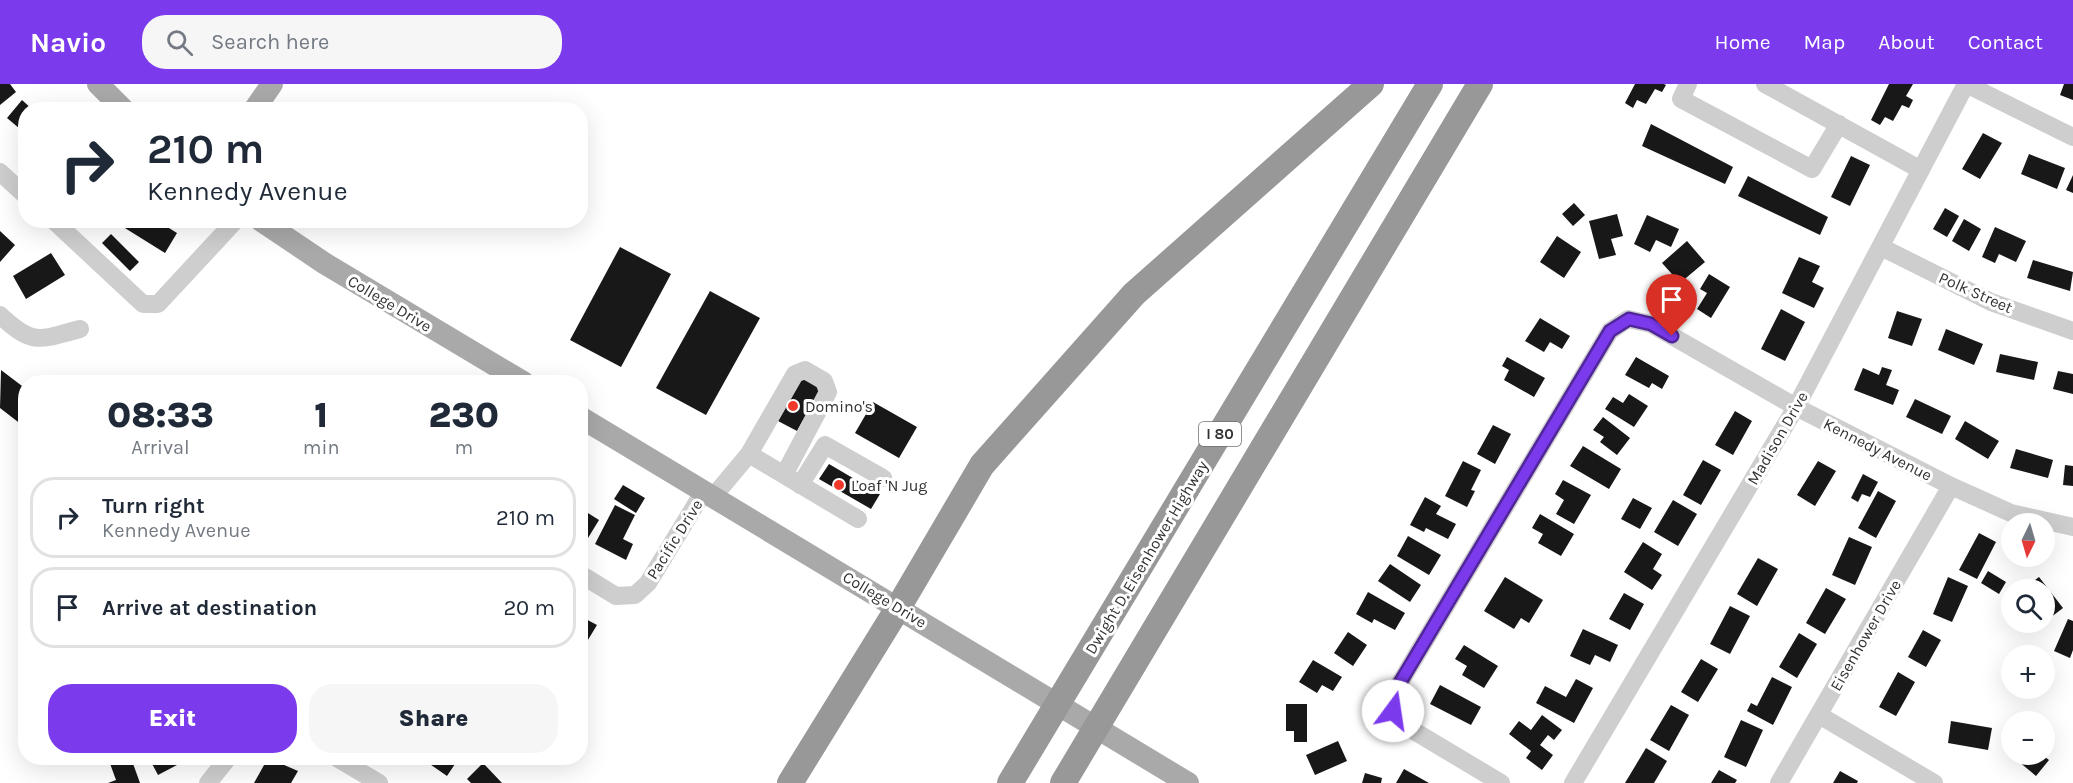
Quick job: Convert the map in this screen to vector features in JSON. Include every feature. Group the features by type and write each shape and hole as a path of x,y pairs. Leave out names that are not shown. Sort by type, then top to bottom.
{"highway":[{"path":"790,783 898,608 982,465 1134,294 1371,84"},
{"name":"Dwight D. Eisenhower Highway","path":"1010,783 1430,84"},
{"name":"I 80","path":"1064,782 1480,84"}],"main road":[{"path":"98,84 116,102"},
{"path":"260,102 272,84"},
{"name":"College Drive","path":"272,228 324,263 511,375"},
{"name":"College Drive","path":"588,422 1181,779"}],"street":[{"path":"1688,84 1681,99 1812,169 1839,124"},
{"path":"1765,84 1921,170"},
{"path":"1966,84 2073,137"},
{"name":"Madison Drive","path":"1573,783 1796,407 1966,84"},
{"path":"0,172 18,189"},
{"path":"61,228 143,304 151,306 158,304 229,228"},
{"name":"Polk Street","path":"1881,247 1992,302 2073,331"},
{"path":"0,315 28,337 44,339 81,329"},
{"name":"Kennedy Avenue","path":"1501,783 1404,726 1393,711 1395,691 1610,331 1629,319 1651,324 1796,407 1951,486 2012,513 2073,527"},
{"name":"Pacific Drive","path":"588,579 616,596 634,595 648,583 708,494 749,454 795,374 805,370 825,381 828,386 826,397 784,475"},
{"path":"800,485 825,445 883,478"},
{"path":"749,454 858,519"},
{"name":"Eisenhower Drive","path":"1779,783 1951,486"},
{"path":"1819,715 1934,783"},
{"path":"208,783 222,765"},
{"path":"349,765 379,783"}],"building":[{"path":"0,84 10,84 16,92 0,105"},
{"path":"1635,84 1666,85 1662,92 1655,89 1646,104 1637,100 1633,108 1625,103"},
{"path":"1889,84 1913,84 1906,96 1913,100 1909,108 1902,105 1893,121 1885,117 1880,125 1871,120"},
{"path":"2064,84 2073,84 2073,100 2060,95"},
{"path":"18,105 18,127 7,118"},
{"path":"1651,124 1733,167 1725,184 1642,146"},
{"path":"1983,133 2002,143 1980,179 1962,169"},
{"path":"2029,154 2065,168 2057,189 2021,174"},
{"path":"1851,156 1870,165 1850,206 1831,197"},
{"path":"2073,175 2073,193 2066,190"},
{"path":"1748,176 1828,217 1820,235 1738,196"},
{"path":"1574,203 1585,215 1573,226 1562,214"},
{"path":"1945,208 1959,216 1947,237 1933,229"},
{"path":"1617,214 1623,236 1611,239 1616,255 1599,259 1589,221"},
{"path":"1647,215 1679,229 1671,247 1656,240 1650,252 1634,244"},
{"path":"1964,219 1981,229 1969,251 1952,241"},
{"path":"1995,227 2026,241 2016,262 1999,254 1995,263 1982,257"},
{"path":"125,228 169,228 177,233 165,253"},
{"path":"0,231 15,245 0,262"},
{"path":"111,234 139,262 130,271 102,243"},
{"path":"1557,236 1581,252 1564,278 1540,262"},
{"path":"1687,241 1705,262 1680,283 1662,263"},
{"path":"620,247 671,274 621,367 570,340"},
{"path":"51,253 65,275 26,299 13,276"},
{"path":"1799,257 1820,266 1812,282 1824,288 1814,308 1782,293"},
{"path":"2033,260 2073,272 2070,291 2027,278"},
{"path":"1709,274 1730,287 1711,318 1697,309 1707,293 1700,289"},
{"path":"710,291 760,318 706,415 656,388"},
{"path":"1781,309 1805,322 1785,361 1761,349"},
{"path":"1897,311 1922,319 1912,346 1888,338"},
{"path":"1540,318 1570,336 1562,349 1550,342 1544,352 1525,341"},
{"path":"1946,329 1983,344 1974,365 1938,350"},
{"path":"2000,354 2038,362 2034,380 1996,372"},
{"path":"1507,357 1545,378 1534,397 1504,380 1509,370 1502,366"},
{"path":"1636,357 1669,376 1662,389 1652,383 1649,388 1625,375"},
{"path":"1882,367 1892,370 1886,385 1899,390 1893,405 1854,390 1863,368 1879,375"},
{"path":"1,370 18,383 18,422 0,408"},
{"path":"2058,371 2073,374 2073,394 2053,389"},
{"path":"802,377 821,387 797,431 778,421"},
{"path":"1629,394 1648,406 1634,427 1605,409 1613,397 1623,403"},
{"path":"1915,399 1951,416 1942,434 1906,417"},
{"path":"873,402 917,427 899,458 855,433"},
{"path":"1735,411 1752,421 1733,455 1715,445"},
{"path":"1603,417 1630,438 1617,455 1600,442 1604,437 1593,430"},
{"path":"1965,421 1999,441 1988,459 1955,439"},
{"path":"1493,425 1511,434 1495,464 1477,454"},
{"path":"1583,446 1621,469 1609,489 1570,466"},
{"path":"2016,449 2053,460 2048,478 2010,468"},
{"path":"1703,460 1721,470 1701,505 1683,495"},
{"path":"1463,461 1481,470 1471,490 1475,491 1467,507 1445,496"},
{"path":"1818,461 1836,471 1815,506 1797,495"},
{"path":"829,464 880,494 871,509 819,479"},
{"path":"2065,465 2073,466 2073,486 2063,485"},
{"path":"1863,474 1878,482 1870,497 1862,494 1858,502 1851,498"},
{"path":"1563,480 1591,495 1574,524 1556,514 1564,500 1555,494"},
{"path":"623,485 645,498 636,513 614,499"},
{"path":"1878,491 1896,501 1876,538 1858,528"},
{"path":"1425,497 1441,506 1436,514 1456,524 1448,539 1426,528 1424,532 1410,525"},
{"path":"1633,498 1652,508 1640,529 1621,519"},
{"path":"1673,500 1697,514 1678,546 1654,532"},
{"path":"615,505 635,515 623,539 633,544 626,560 595,544"},
{"path":"588,513 599,520 588,538"},
{"path":"1540,514 1574,534 1561,556 1538,543 1543,534 1532,528"},
{"path":"1979,533 1996,542 1977,579 1959,570"},
{"path":"1408,536 1441,555 1429,575 1397,556"},
{"path":"1849,537 1872,547 1855,585 1832,575"},
{"path":"1643,542 1662,554 1653,569 1662,575 1652,590 1624,572"},
{"path":"1758,558 1778,569 1757,606 1737,594"},
{"path":"1390,564 1421,585 1410,602 1378,581"},
{"path":"1988,571 2001,579 2001,591 1999,594 1981,583"},
{"path":"1505,577 1543,600 1529,623 1521,618 1514,629 1484,611"},
{"path":"1948,577 1968,586 1952,622 1933,614"},
{"path":"1826,588 1846,599 1825,634 1806,623"},
{"path":"1368,592 1405,613 1395,630 1374,619 1372,623 1356,614"},
{"path":"1624,593 1644,604 1630,630 1609,619"},
{"path":"2055,598 2063,608 2055,614"},
{"path":"1730,606 1750,616 1730,654 1710,644"},
{"path":"2068,619 2073,621 2073,650 2070,658 2055,651"},
{"path":"588,620 597,625 588,640"},
{"path":"1583,629 1618,645 1610,662 1595,655 1590,665 1570,656"},
{"path":"1923,630 1941,640 1926,667 1908,657"},
{"path":"1348,632 1367,645 1353,666 1334,653"},
{"path":"1799,633 1817,644 1797,678 1779,667"},
{"path":"1464,645 1498,666 1484,688 1462,675 1467,666 1455,659"},
{"path":"1701,659 1718,669 1698,702 1681,692"},
{"path":"1313,660 1342,677 1333,691 1322,685 1317,693 1299,682"},
{"path":"1898,672 1915,682 1896,716 1879,707"},
{"path":"1772,677 1792,687 1773,725 1747,711 1751,703 1757,706"},
{"path":"1576,679 1593,688 1574,723 1536,703 1545,686 1566,697"},
{"path":"1440,685 1481,707 1471,725 1430,704"},
{"path":"1286,704 1307,704 1307,742 1294,742 1294,731 1286,731"},
{"path":"1671,705 1689,715 1669,751 1650,740"},
{"path":"1542,715 1562,730 1554,740 1548,735 1540,745 1553,755 1542,770 1526,758 1531,751 1509,734 1519,721 1531,730"},
{"path":"1741,720 1763,730 1746,767 1724,757"},
{"path":"1951,721 1992,728 1988,750 1948,743"},
{"path":"1338,741 1347,761 1315,775 1306,755"},
{"path":"1646,748 1667,761 1654,783 1625,783"},
{"path":"111,765 134,765 140,783 108,783 116,780"},
{"path":"153,765 177,765 158,775"},
{"path":"264,765 284,765 298,771 291,783 254,783"},
{"path":"431,765 454,765 447,776"},
{"path":"481,765 485,765 502,783 471,783 467,779"},
{"path":"2023,765 2045,765 2036,776"},
{"path":"1404,769 1429,783 1396,783"},
{"path":"1719,770 1737,780 1735,783 1711,783"},
{"path":"1840,771 1858,781 1857,783 1833,783"},
{"path":"1365,773 1382,778 1381,783 1362,783"}],"place":[{"name":"Domino's","path":"793,406"},
{"name":"Loaf 'N Jug","path":"839,485"}],"route":[{"path":"1393,711 1395,691 1610,331 1629,319 1651,324 1672,336"}]}
